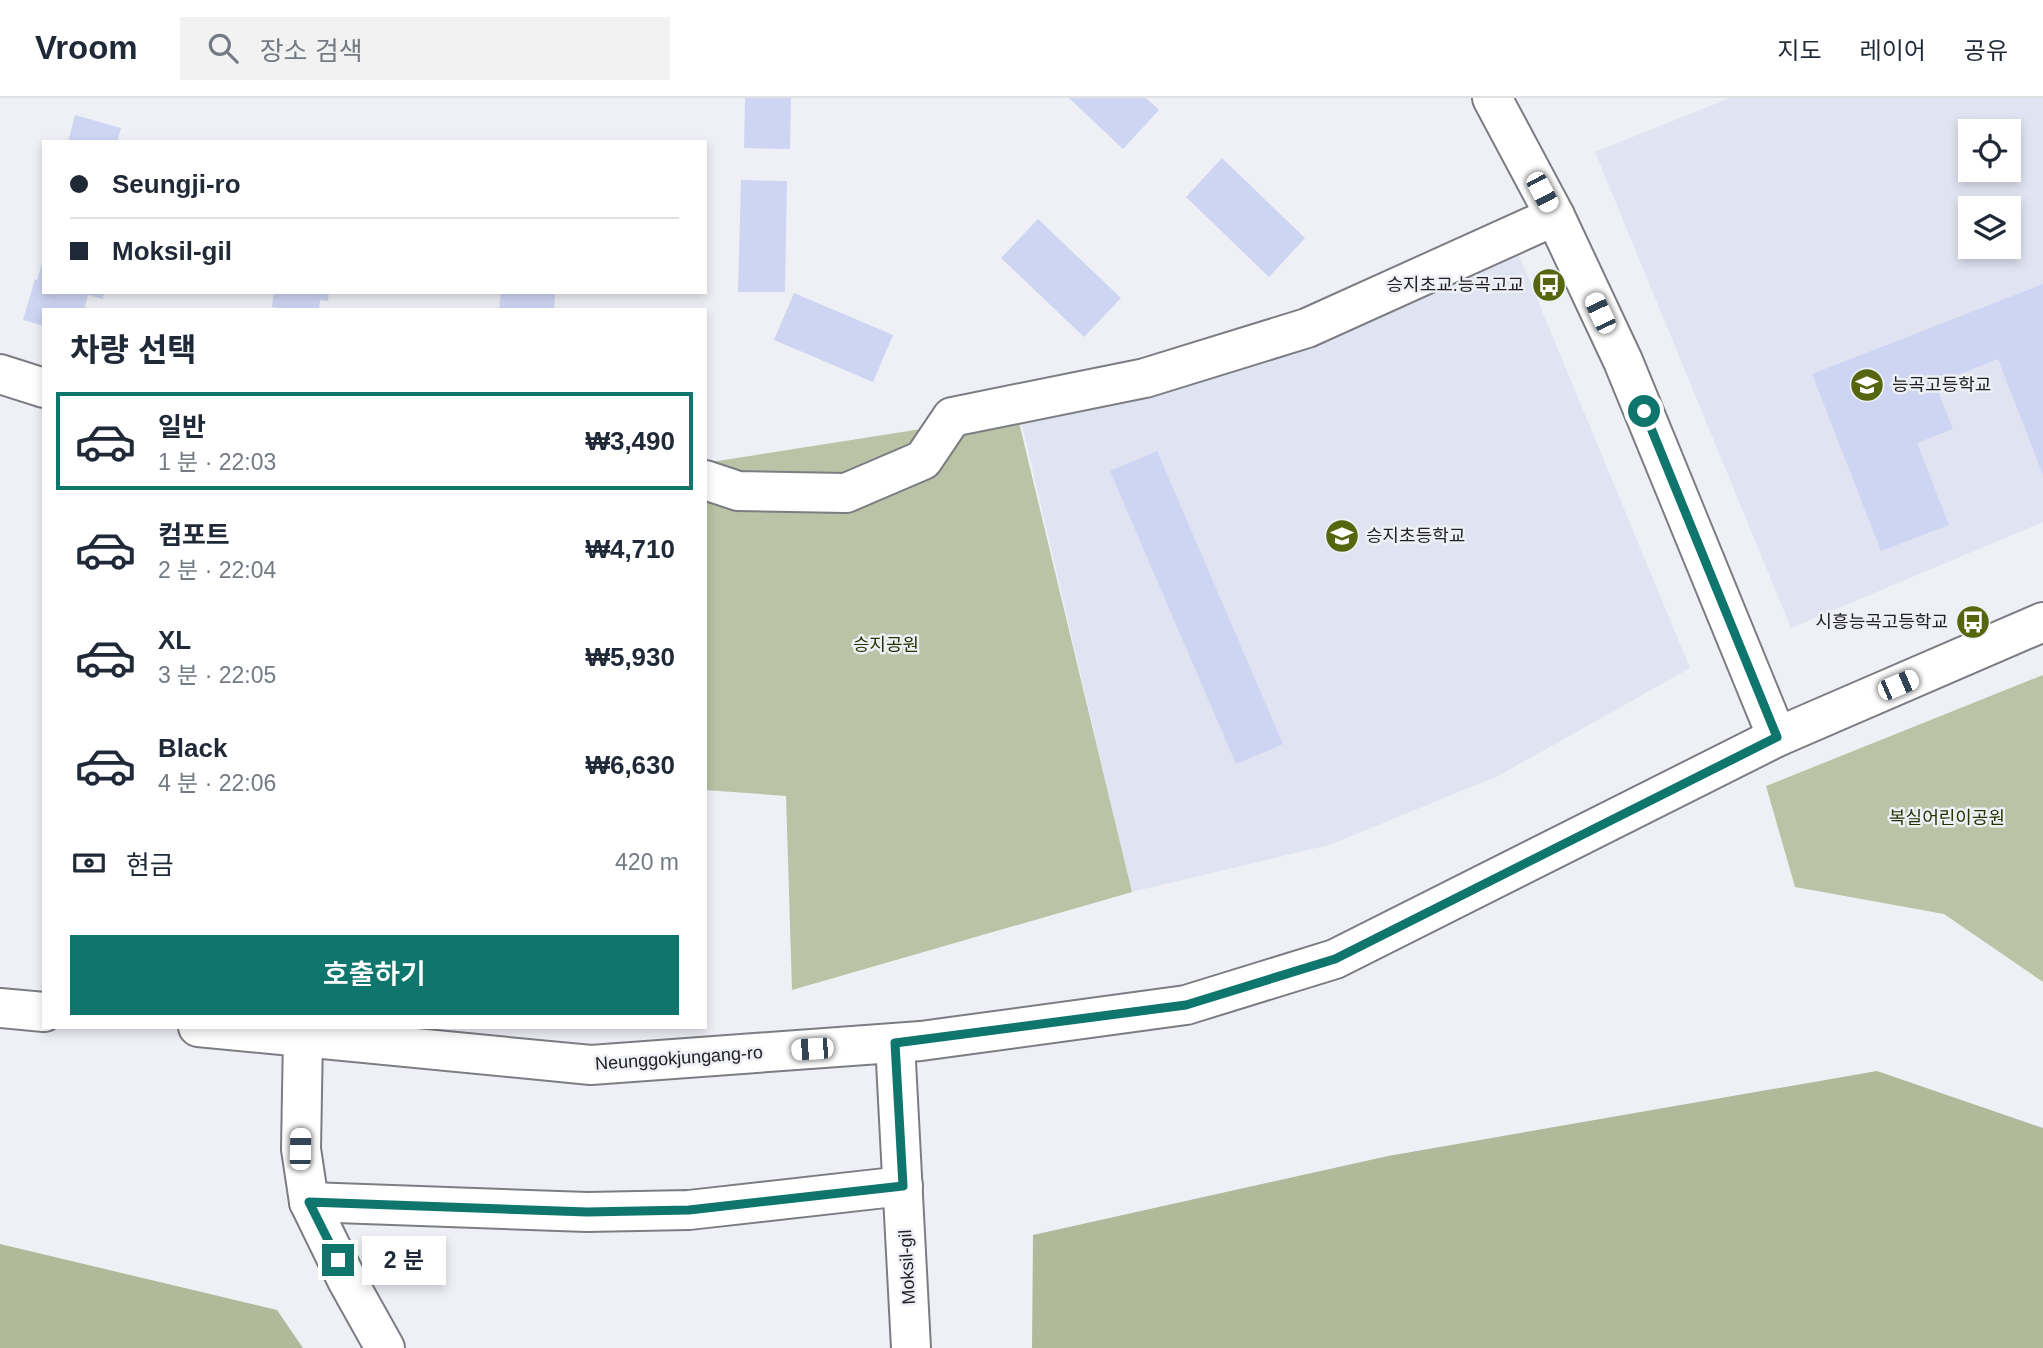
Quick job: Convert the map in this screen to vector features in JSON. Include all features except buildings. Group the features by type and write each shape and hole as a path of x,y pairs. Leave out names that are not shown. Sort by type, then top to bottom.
{"street":[{"path":"1492,98 1555,216 1623,361 1777,737"},
{"path":"707,481 738,491 846,493 923,460 952,417 1145,378 1307,328 1555,216"},
{"path":"0,374 42,387"},
{"name":"Neunggokjungang-ro","path":"217,1029 591,1065 895,1043 1186,1005 1335,959 1777,737 2043,622"},
{"path":"0,1008 42,1012"},
{"path":"303,1038 300,1149 309,1202 384,1348"},
{"name":"Moksil-gil","path":"895,1043 911,1348"},
{"path":"309,1202 587,1212 689,1210 903,1186"}],"shaded area":[{"name":"능곡고등학교","path":"1730,98 2043,98 2043,522 1791,628 1595,152"},
{"name":"승지초등학교","path":"1511,236 1690,668 1498,776 1329,845 1132,892 1017,404 1145,378"}],"green space":[{"name":"승지공원","path":"1017,414 1132,892 792,990 786,796 707,790 707,463"},
{"name":"복실어린이공원","path":"2043,675 2043,982 1944,914 1795,887 1766,786"},
{"path":"1877,1071 2043,1128 2043,1348 1032,1348 1033,1235 1388,1156"},
{"path":"0,1244 277,1310 303,1348 0,1348"}],"place":[{"name":"승지초교.능곡고교","path":"1549,285"},
{"name":"능곡고등학교","path":"1867,385"},
{"name":"승지초등학교","path":"1342,536"},
{"name":"시흥능곡고등학교","path":"1973,622"}],"route":[{"path":"338,1260 309,1202 587,1212 689,1210 903,1186 895,1043 1186,1005 1335,959 1777,737 1644,411"}]}
